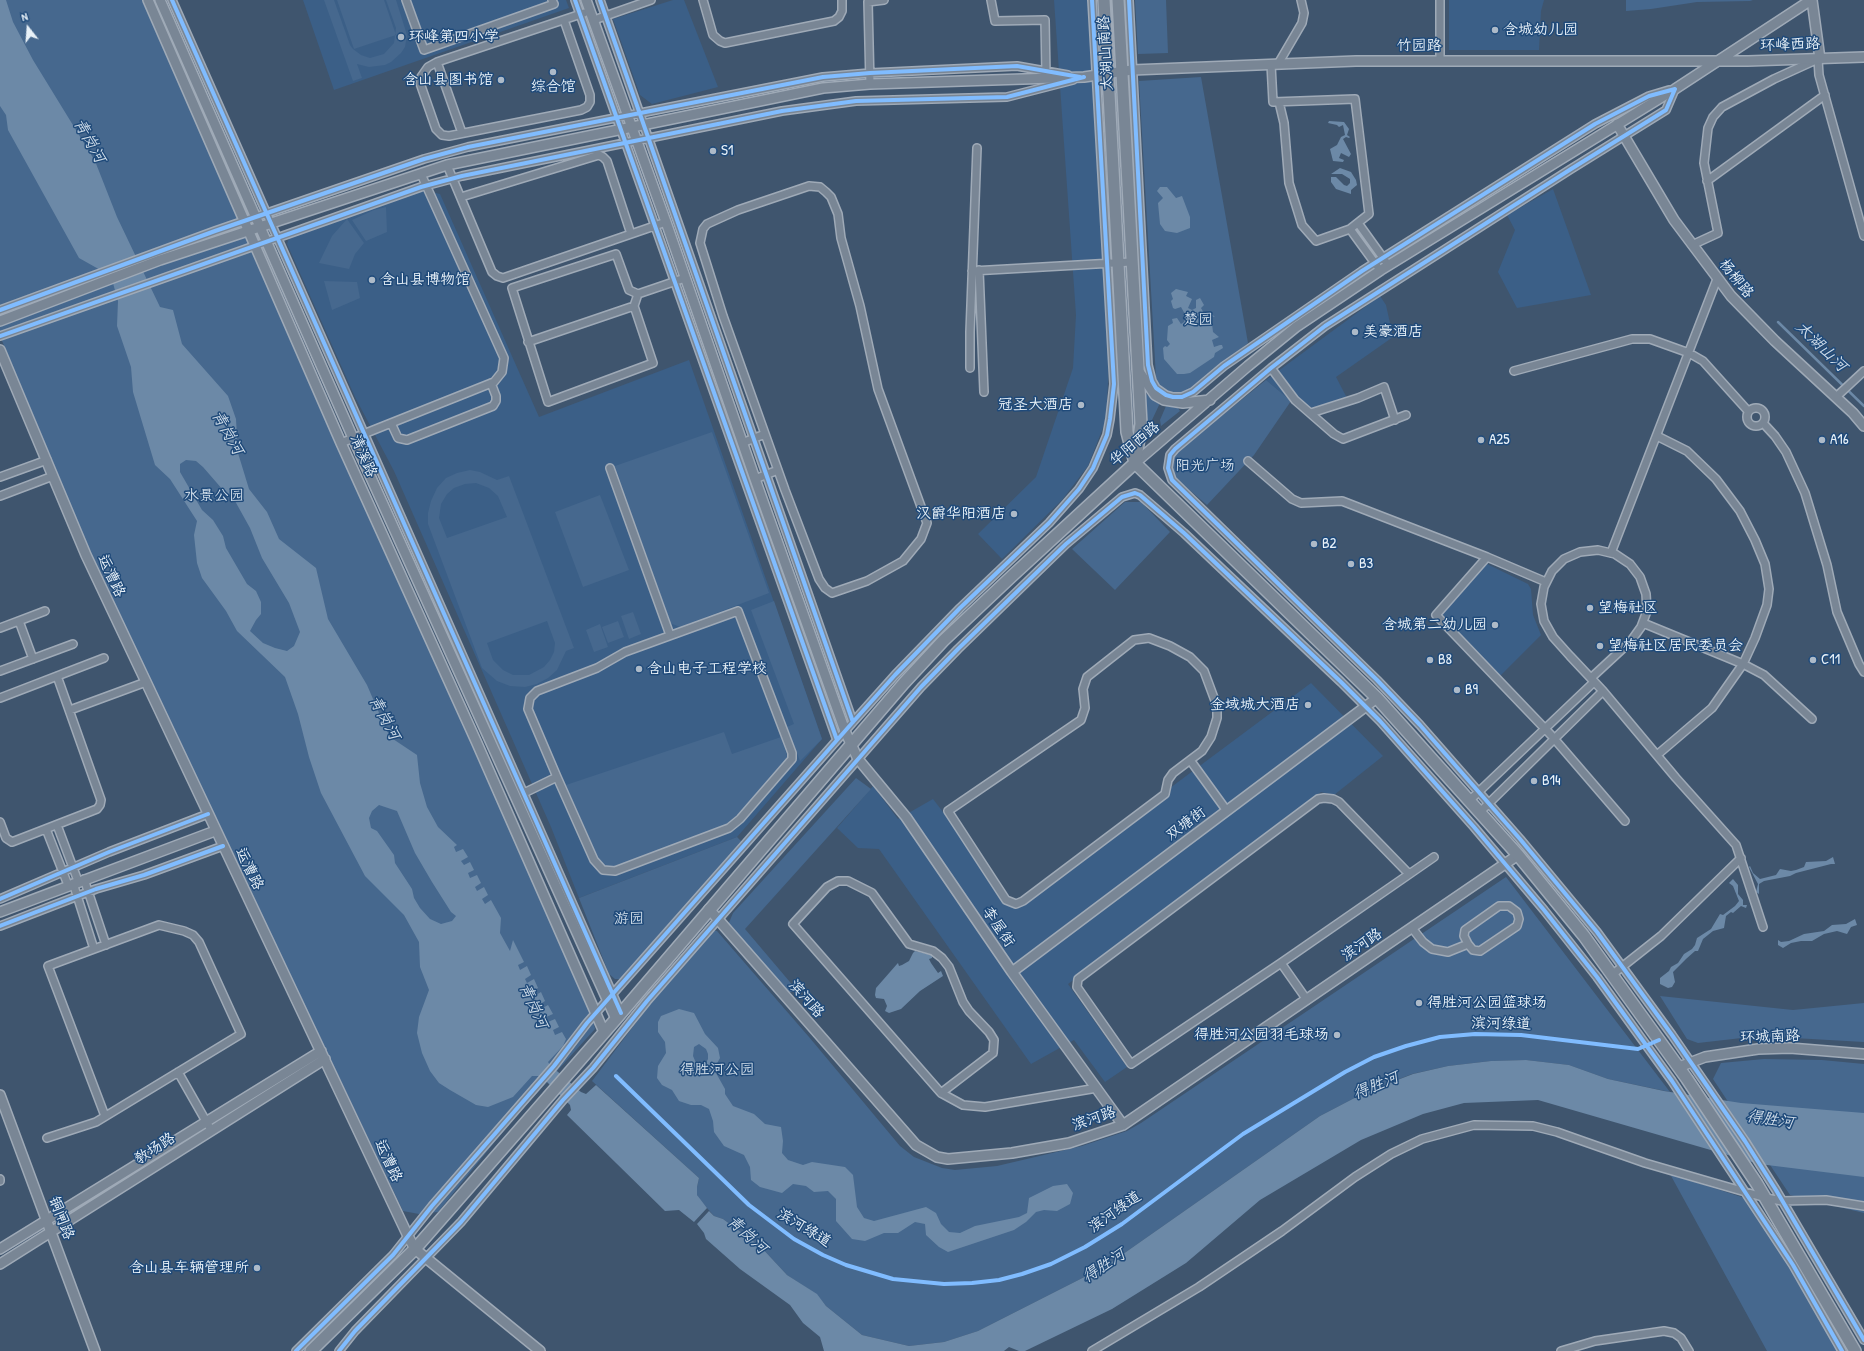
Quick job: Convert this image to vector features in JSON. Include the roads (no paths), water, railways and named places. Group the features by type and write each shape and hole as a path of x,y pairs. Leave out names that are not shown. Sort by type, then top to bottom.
{"main road":[{"name":"清溪路","path":"148,0 341,443 421,618 604,1032"},
{"name":"清溪路","path":"160,0 255,218 432,613 619,1016"},
{"name":"李屋街","path":"586,0 666,222 742,443 851,745 858,759 906,817 1012,972 1123,1125"},
{"name":"太湖山南路","path":"1104,0 1127,432 1135,463"},
{"name":"太湖山南路","path":"1118,0 1127,71 1131,262 1141,430 1135,463"},
{"path":"1812,0 1819,59"},
{"name":"华阳西路","path":"311,1351 415,1249 619,1016 904,683 943,641 1058,532 1135,463 1248,366 1296,327 1382,264 1617,124 1812,0"},
{"path":"168,44 178,40"},
{"name":"环峰西路","path":"1717,60 1864,57"},
{"name":"竹园路","path":"0,321 160,260 250,232 447,165 644,126 823,88 870,84 1084,78 1127,71 1356,61 1717,60"},
{"name":"杨柳路","path":"1617,124 1674,220 1718,279 1746,313 1836,397 1864,426"},
{"name":"运漕路","path":"0,350 86,555 215,831 415,1249 540,1351"},
{"path":"1137,369 1155,395 1164,400 1183,403 1210,400"},
{"path":"1135,463 1377,698 1518,855 1613,974 1687,1079 1766,1198 1855,1351"},
{"path":"421,618 432,613"},
{"name":"双塘街","path":"1012,972 1377,698"},
{"path":"506,809 519,803"},
{"path":"0,912 76,882 215,831"},
{"name":"滨河路","path":"709,909 916,1146 938,1157 948,1159 1012,1153 1069,1143 1123,1125 1518,855"},
{"name":"环城南路","path":"1679,1068 1705,1057 1758,1049 1790,1048 1864,1054"},
{"name":"教场路","path":"0,1249 206,1122 323,1055"},
{"name":"教场路","path":"0,1264 211,1130 323,1055"},
{"name":"铜闸路","path":"0,1095 95,1351"}],"street":[{"path":"172,0 524,793 610,996"},
{"path":"406,0 424,50 554,4 552,0"},
{"path":"575,0 837,740"},
{"path":"600,0 853,722"},
{"path":"594,20 651,0"},
{"path":"703,0 713,35 720,41 725,42 834,21 840,17 842,11 842,0"},
{"path":"870,84 868,2 884,0"},
{"path":"991,0 995,21 1045,20 1046,79"},
{"path":"296,1351 393,1255 432,1206 554,1066 610,996 895,675 960,608 1049,524 1079,489 1093,468 1107,435 1114,384 1092,0"},
{"path":"1129,0 1127,71 1148,365 1152,381 1160,392 1166,395 1182,397 1193,392 1224,366 1595,124 1650,96 1675,88"},
{"path":"1279,102 1284,124 1289,183 1302,224 1316,242 1350,229 1370,214 1355,99 1273,102 1274,64 1302,22 1304,12 1301,0"},
{"path":"1440,0 1440,60"},
{"path":"564,20 590,95 590,102 587,107 580,110 449,136 442,135 436,129 420,83 420,77 428,67 437,62 590,11"},
{"path":"1692,245 1718,233 1704,163 1708,128 1713,117 1722,107 1774,79 1819,59 1819,75 1864,236"},
{"path":"437,62 462,134"},
{"path":"0,310 267,213 424,159 468,147 823,77 870,73 1017,66 1084,78"},
{"path":"0,336 277,237 426,186 498,168 782,111 856,101 1007,97 1084,78"},
{"path":"1675,88 1666,110 1325,326 1271,368 1175,449 1170,455 1168,464 1170,476 1377,680 1420,725 1489,803 1574,904 1623,967 1710,1089 1776,1190 1864,1340"},
{"path":"1707,181 1825,95"},
{"path":"970,368 976,270 977,148"},
{"path":"460,197 598,155 607,161 631,234"},
{"path":"447,165 492,272 503,278 666,222"},
{"path":"341,443 494,382 502,372 504,358 421,174"},
{"path":"809,186 815,186 820,187 831,197 838,214 841,238 860,306 878,389 927,523 926,527 921,538 903,561 866,581 832,593 825,588 819,579 778,470 724,316 700,243 700,236 703,229 708,224 738,210 809,186"},
{"path":"1358,223 1382,264"},
{"path":"1350,229 1382,264"},
{"path":"638,294 634,306 653,363 548,402 512,288 616,254 629,290 638,294 685,278"},
{"path":"976,270 1131,262"},
{"path":"976,270 984,392"},
{"path":"1611,553 1718,279"},
{"path":"528,342 634,306"},
{"path":"1514,371 1632,339 1650,339 1689,353 1703,361 1748,412"},
{"path":"1271,368 1295,400 1334,434 1343,439 1406,415"},
{"path":"1836,397 1864,370"},
{"path":"390,423 398,438 408,440 492,406 496,401 496,396 491,383"},
{"path":"1311,413 1358,398 1384,387 1395,420"},
{"path":"1753,408 1762,409 1765,415 1763,423 1757,426 1749,423 1746,417 1748,412 1753,408"},
{"path":"1763,423 1775,436 1786,452 1800,480 1827,565 1837,612 1859,664 1864,672"},
{"path":"742,443 765,434"},
{"path":"1656,755 1712,708 1742,664 1767,605 1769,588 1765,564 1740,511 1716,479 1687,451 1657,436"},
{"path":"0,477 47,460"},
{"path":"1248,461 1292,499 1301,504 1342,501 1487,557 1546,582"},
{"path":"610,468 670,635"},
{"path":"755,479 778,470"},
{"path":"0,496 53,476"},
{"path":"339,1351 355,1331 461,1222 563,1100 593,1068 647,1001 921,687 1003,604 1066,544 1122,497 1132,493 1140,495 1184,533 1366,707 1506,864 1597,977 1672,1081 1793,1265 1842,1351"},
{"path":"1469,801 1545,729 1593,680 1631,641 1643,623 1647,611 1646,594 1640,577 1630,564 1611,553 1598,550 1580,552 1564,559 1552,571 1544,587 1541,604 1544,621 1553,637 1593,680 1603,691 1656,755 1736,845 1763,927"},
{"path":"1487,557 1436,615 1545,729 1625,821"},
{"path":"0,628 45,611"},
{"path":"738,611 792,753 792,758 789,764 740,819 729,828 615,871 603,870 594,860 557,777 528,709 528,703 532,694 597,668 625,652 738,611"},
{"path":"19,621 33,659"},
{"path":"1643,623 1742,664 1764,675 1812,719"},
{"path":"1149,638 1170,646 1190,657 1204,671 1217,706 1217,718 1211,737 1202,751 1190,760 1173,773 1168,780 1165,794 1023,901 1016,904 1006,900 948,811 1081,720 1085,708 1083,689 1086,677 1134,640 1149,638"},
{"path":"0,671 73,644"},
{"path":"0,698 104,658"},
{"path":"0,822 6,838 12,842 97,809 100,805 101,800 57,676"},
{"path":"70,710 146,682"},
{"path":"1480,812 1603,691"},
{"path":"1190,760 1227,811"},
{"path":"524,793 557,777"},
{"path":"1409,874 1338,802 1333,799 1324,798 1318,800 1078,979 1078,987 1131,1064 1281,963 1434,857"},
{"path":"0,898 63,873 108,852 208,814"},
{"path":"57,825 73,868 77,897 94,949"},
{"path":"46,829 63,873 88,892 106,945"},
{"path":"0,926 88,892 144,875 223,846"},
{"path":"1613,974 1661,936 1741,858"},
{"path":"941,1093 993,1053 994,1040 963,1002 948,967 942,958 933,951 909,944 872,894 848,881 838,881 827,887 793,924 941,1093 963,1105 985,1107 1096,1088"},
{"path":"1499,906 1509,906 1517,912 1519,919 1517,926 1480,951 1473,950 1468,944 1464,936 1465,930 1499,906"},
{"path":"47,1138 96,1122 242,1034 199,942 193,935 184,931 159,925 48,966 105,1116"},
{"path":"1412,928 1423,942 1432,949 1448,952 1468,944"},
{"path":"1281,963 1307,1000"},
{"path":"178,1072 211,1130"},
{"path":"1092,1351 1199,1287 1282,1231 1355,1177 1391,1154 1422,1139 1474,1125 1533,1126 1557,1132 1646,1163 1766,1198 1782,1201 1826,1200 1864,1206"},
{"path":"1561,1351 1595,1341 1664,1331 1674,1333 1681,1338 1689,1351"}],"water":[{"name":"青岗河","path":"0,0 6,0 13,22 33,60 95,161 117,217 160,307 173,310 182,344 228,396 236,419 238,453 249,489 267,512 279,539 316,568 328,619 367,685 390,737 417,755 420,783 427,807 438,827 457,845 454,847 456,852 463,849 468,857 461,861 464,865 470,862 474,870 468,873 470,878 477,875 481,883 475,887 477,891 484,887 488,895 482,899 485,904 491,900 501,918 500,933 510,951 513,940 524,962 518,965 520,970 527,966 531,975 525,979 527,983 534,979 538,988 532,992 534,996 541,992 545,1001 539,1005 541,1009 548,1005 553,1014 546,1017 548,1022 555,1019 559,1027 553,1030 555,1035 562,1032 566,1039 563,1046 548,1062 581,1092 586,1094 596,1085 699,1178 697,1195 707,1208 694,1222 679,1210 665,1211 567,1115 571,1110 570,1105 541,1076 532,1076 513,1097 488,1107 476,1105 450,1090 439,1083 430,1071 422,1053 417,1033 419,1017 429,990 420,967 419,942 404,915 365,876 321,793 309,757 298,714 285,677 237,631 226,611 202,578 197,563 194,535 197,521 170,479 155,465 133,392 131,367 117,326 118,301 111,276 79,258 8,130 6,115 0,106","holes":["186,460 196,461 203,467 235,501 250,528 262,558 289,603 300,632 294,646 287,651 263,643 250,631 261,614 261,602 256,591 247,584 226,548 223,536 213,520 202,510 180,472 180,464","379,805 397,811 415,853 451,912 456,916 452,921 441,924 430,919 420,908 414,898 412,889 395,863 394,855 377,831 371,828 369,818 372,811"]},
{"path":"1329,121 1344,122 1349,129 1347,135 1350,137 1343,139 1351,154 1349,157 1341,153 1339,158 1344,160 1343,162 1333,161 1330,149 1337,145 1341,137 1345,135 1343,125 1339,127 1328,123"},
{"path":"1340,168 1351,172 1356,180 1357,185 1351,190 1351,194 1336,189 1331,182 1331,177 1336,177 1344,185 1347,186 1350,183 1350,179 1342,174 1331,174"},
{"path":"1160,187 1167,187 1176,198 1182,196 1190,217 1190,228 1177,233 1165,231 1160,224 1158,203 1163,198 1157,191"},
{"path":"1176,289 1188,292 1186,296 1192,299 1188,308 1192,310 1196,308 1196,300 1200,298 1204,305 1201,308 1205,315 1209,312 1215,317 1211,316 1209,321 1212,324 1213,332 1219,337 1212,340 1214,347 1222,345 1223,348 1215,353 1214,357 1190,373 1184,374 1177,374 1164,359 1163,348 1170,344 1167,340 1168,326 1173,323 1172,319 1177,318 1181,324 1184,322 1186,316 1181,307 1175,309 1173,308 1171,293"},
{"path":"1833,857 1835,864 1764,881 1759,884 1759,894 1756,892 1758,884 1749,867 1750,866 1753,873 1760,879 1776,875 1780,869 1791,871 1796,870 1804,867 1806,862 1826,861"},
{"path":"1733,879 1738,885 1738,894 1743,900 1743,905 1747,905 1746,908 1741,906 1733,913 1731,912 1726,916 1724,928 1713,931 1703,939 1698,951 1695,951 1673,972 1675,982 1672,987 1668,988 1660,984 1660,978 1669,971 1671,967 1678,963 1684,954 1692,949 1697,938 1711,929 1720,914 1723,915 1739,901 1733,886 1729,883"},
{"path":"1855,919 1857,925 1851,927 1847,934 1837,931 1824,934 1812,941 1791,943 1783,948 1778,945 1778,940 1781,942 1789,941 1804,934 1824,931 1832,925 1846,924"},
{"path":"915,951 932,955 932,958 929,959 931,963 938,973 941,971 943,976 920,991 901,1009 889,1013 885,1011 887,1006 884,999 876,998 876,988 898,963 899,966 909,961"},
{"path":"679,1009 694,1013 705,1034 718,1048 720,1058 715,1067 716,1073 725,1089 725,1094 733,1106 754,1114 765,1124 781,1127 783,1141 782,1153 788,1160 803,1165 812,1162 845,1167 853,1175 857,1207 864,1218 874,1221 926,1207 936,1213 941,1224 949,1232 960,1233 975,1226 1019,1217 1027,1213 1029,1198 1053,1186 1067,1184 1073,1193 1070,1204 1057,1211 1044,1210 1036,1212 1026,1222 1014,1230 948,1252 939,1247 926,1235 925,1224 915,1222 898,1233 884,1233 865,1241 852,1239 836,1221 836,1199 828,1191 814,1192 806,1186 793,1184 782,1193 760,1187 751,1180 750,1167 744,1155 724,1146 714,1132 713,1121 709,1109 701,1105 691,1105 679,1101 672,1090 662,1085 657,1078 658,1066 666,1053 665,1042 658,1032 658,1022 661,1016","holes":["699,1044 706,1049 708,1059 705,1065 701,1066 696,1063 693,1056 694,1047"]},
{"name":"得胜河","path":"1526,1060 1569,1065 1608,1079 1664,1091 1741,1103 1864,1113 1864,1177 1759,1164 1538,1100 1464,1103 1423,1114 1361,1140 1260,1200 1186,1263 1112,1309 1025,1351 1019,1351 1009,1347 1004,1351 824,1351 820,1337 803,1323 790,1305 740,1269 706,1239 704,1233 697,1224 709,1211 714,1216 723,1219 760,1246 787,1275 817,1294 826,1306 862,1335 909,1346 944,1342 978,1331 1106,1266 1320,1116 1366,1092 1413,1074 1448,1066 1491,1061"}],"waterway":[{"name":"太湖山河","path":"1778,322 1864,406"}],"place":[{"name":"含城幼儿园","path":"1495,30"},
{"name":"环峰第四小学","path":"401,37"},
{"name":"综合馆","path":"553,72"},
{"name":"含山县图书馆","path":"501,80"},
{"name":"S1","path":"713,151"},
{"name":"含山县博物馆","path":"372,280"},
{"name":"美豪酒店","path":"1355,332"},
{"name":"冠圣大酒店","path":"1081,405"},
{"name":"A25","path":"1481,440"},
{"name":"A16","path":"1822,440"},
{"name":"汉爵华阳酒店","path":"1014,514"},
{"name":"B2","path":"1314,544"},
{"name":"B3","path":"1351,564"},
{"name":"望梅社区","path":"1590,608"},
{"name":"含城第二幼儿园","path":"1495,625"},
{"name":"望梅社区居民委员会","path":"1600,646"},
{"name":"B8","path":"1430,660"},
{"name":"C11","path":"1813,660"},
{"name":"含山电子工程学校","path":"639,669"},
{"name":"B9","path":"1457,690"},
{"name":"金域城大酒店","path":"1308,705"},
{"name":"B14","path":"1534,781"},
{"name":"得胜河公园篮球场","path":"1419,1003"},
{"name":"得胜河公园羽毛球场","path":"1337,1035"},
{"name":"含山县车辆管理所","path":"257,1268"}],"park label":[{"name":"楚园","path":"1198,320"},
{"name":"阳光广场","path":"1205,466"},
{"name":"水景公园","path":"214,496"},
{"name":"游园","path":"629,919"},
{"name":"得胜河公园","path":"717,1070"}]}
